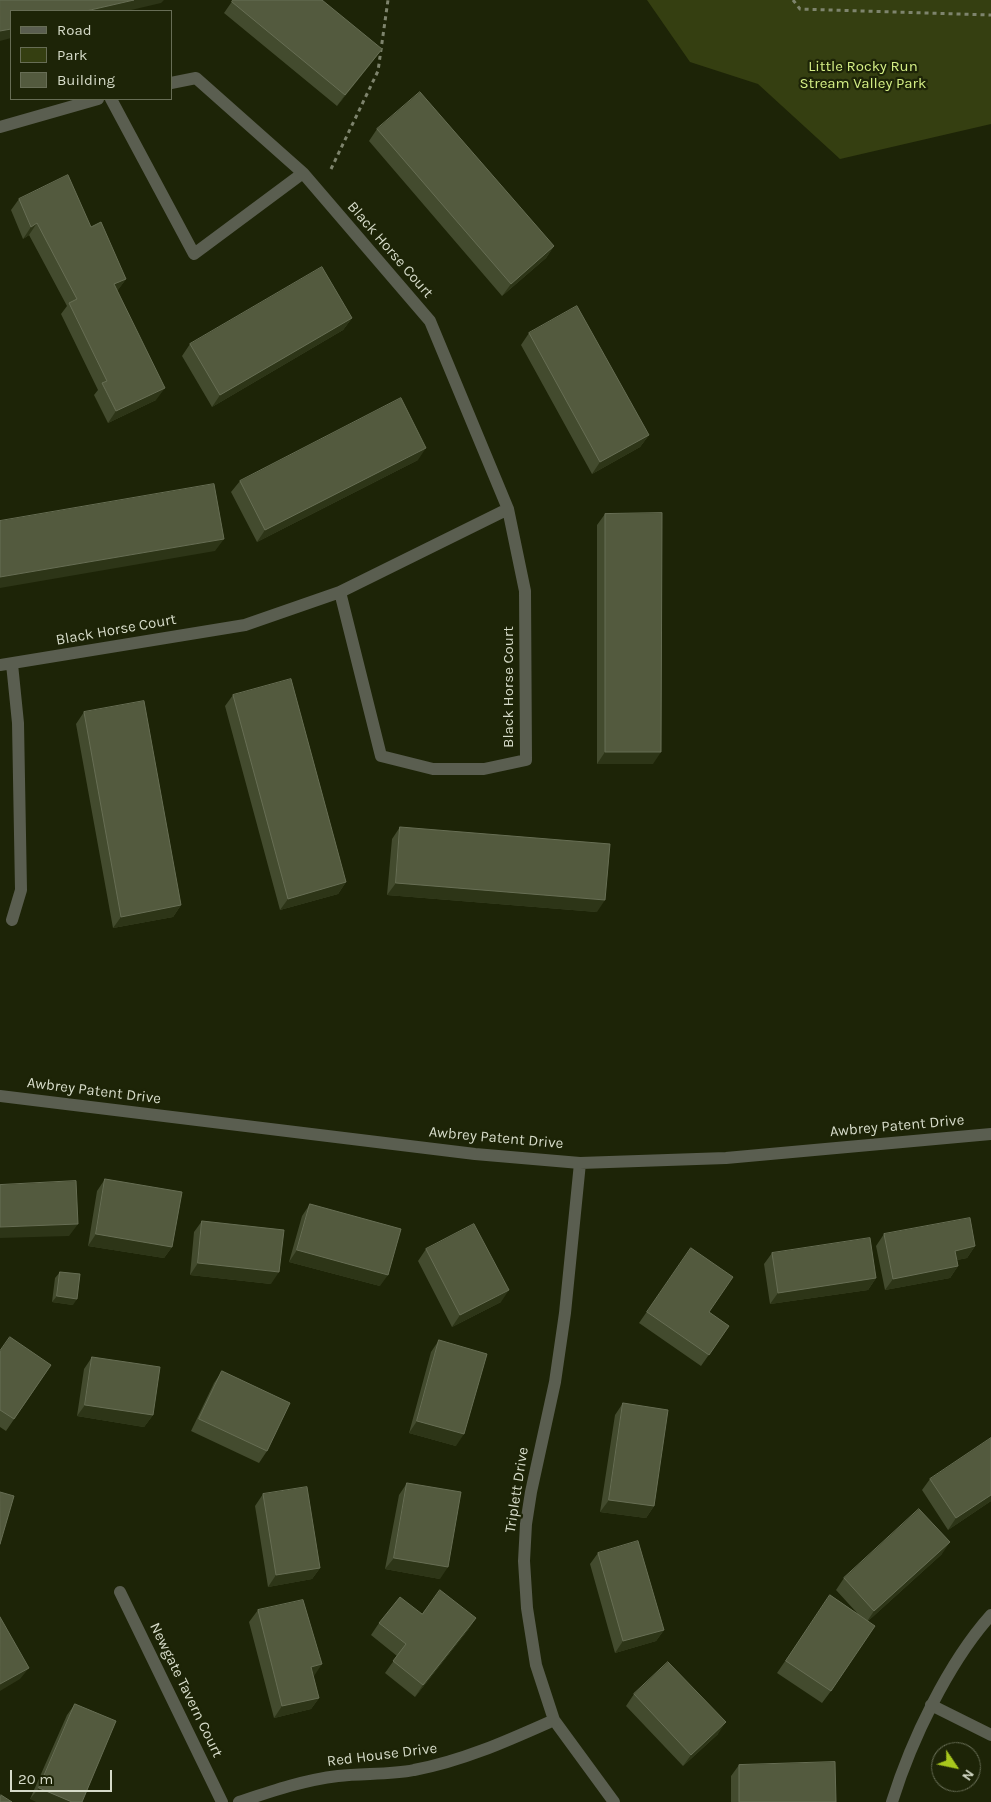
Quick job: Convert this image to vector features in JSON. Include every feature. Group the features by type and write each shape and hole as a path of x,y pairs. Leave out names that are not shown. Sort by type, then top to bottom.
{"street":[{"name":"Black Horse Court","path":"172,83 196,78 303,173 430,321 508,509 525,591 526,760 484,769 433,769 382,756 340,592"},
{"path":"0,127 94,100"},
{"path":"112,100 194,254 303,173"},
{"name":"Black Horse Court","path":"12,920 21,890 18,723 6,665 245,625 340,592 508,509"},
{"name":"Awbrey Patent Drive","path":"0,1096 465,1153 580,1163 726,1158 991,1134"},
{"name":"Triplett Drive","path":"580,1163 564,1323 555,1382 531,1492 526,1524 524,1561 527,1608 536,1665 554,1720 614,1802"},
{"name":"Newgate Tavern Court","path":"120,1592 222,1802"},
{"path":"892,1802 931,1705 974,1635 991,1615"},
{"path":"931,1705 991,1735"},
{"name":"Red House Drive","path":"239,1802 289,1785 337,1776 412,1770 442,1764 502,1743 554,1720"}],"path":[{"path":"320,192 378,71 388,0"},
{"path":"793,0 800,9 991,15"}],"green space":[{"name":"Little Rocky Run Stream Valley Park","path":"647,0 991,0 991,124 840,159 758,84 690,62"}],"building":[{"path":"0,0 134,0 90,10 10,10 10,29 0,31"},
{"path":"233,0 322,0 382,49 345,95 232,2"},
{"path":"420,92 554,246 511,284 377,129"},
{"path":"68,175 91,227 101,222 126,279 114,284 165,388 116,411 102,383 107,381 69,303 77,299 37,223 31,227 19,199"},
{"path":"322,267 352,318 220,395 190,344"},
{"path":"577,306 649,435 600,462 529,333"},
{"path":"401,398 426,448 265,530 240,481"},
{"path":"214,484 224,539 0,577 0,521"},
{"path":"662,513 661,752 605,752 605,514"},
{"path":"291,679 346,882 288,899 233,695"},
{"path":"144,701 181,905 121,917 84,712"},
{"path":"400,827 610,844 605,900 396,883"},
{"path":"105,1179 182,1192 172,1247 96,1234"},
{"path":"76,1181 78,1224 0,1227 0,1185"},
{"path":"310,1204 401,1229 388,1275 297,1250"},
{"path":"970,1218 975,1246 955,1251 958,1266 893,1279 884,1234"},
{"path":"202,1221 284,1230 279,1272 198,1263"},
{"path":"474,1224 509,1290 460,1315 426,1249"},
{"path":"870,1238 876,1278 778,1293 772,1253"},
{"path":"691,1248 733,1277 709,1312 729,1326 709,1355 647,1312"},
{"path":"60,1272 80,1274 77,1299 57,1296"},
{"path":"10,1337 51,1365 14,1419 0,1410 0,1351"},
{"path":"439,1340 487,1354 464,1434 417,1421"},
{"path":"92,1357 160,1367 153,1415 85,1405"},
{"path":"222,1371 290,1403 267,1451 199,1419"},
{"path":"623,1403 668,1410 654,1506 609,1500"},
{"path":"991,1438 991,1495 956,1518 930,1479"},
{"path":"407,1483 461,1492 448,1567 394,1558"},
{"path":"307,1487 320,1568 276,1575 263,1494"},
{"path":"0,1492 14,1496 0,1544"},
{"path":"919,1509 950,1542 874,1611 844,1578"},
{"path":"638,1541 664,1630 623,1641 598,1553"},
{"path":"440,1590 476,1618 423,1685 393,1661 406,1644 379,1623 400,1597 422,1614"},
{"path":"830,1595 875,1626 831,1691 786,1661"},
{"path":"303,1600 322,1664 311,1667 319,1698 282,1706 258,1610"},
{"path":"0,1617 29,1668 0,1684"},
{"path":"668,1662 726,1722 691,1755 634,1694"},
{"path":"75,1704 116,1721 82,1802 72,1802 39,1788"},
{"path":"835,1762 836,1802 739,1802 739,1765"},
{"path":"1,1795 12,1802 0,1802"}]}
